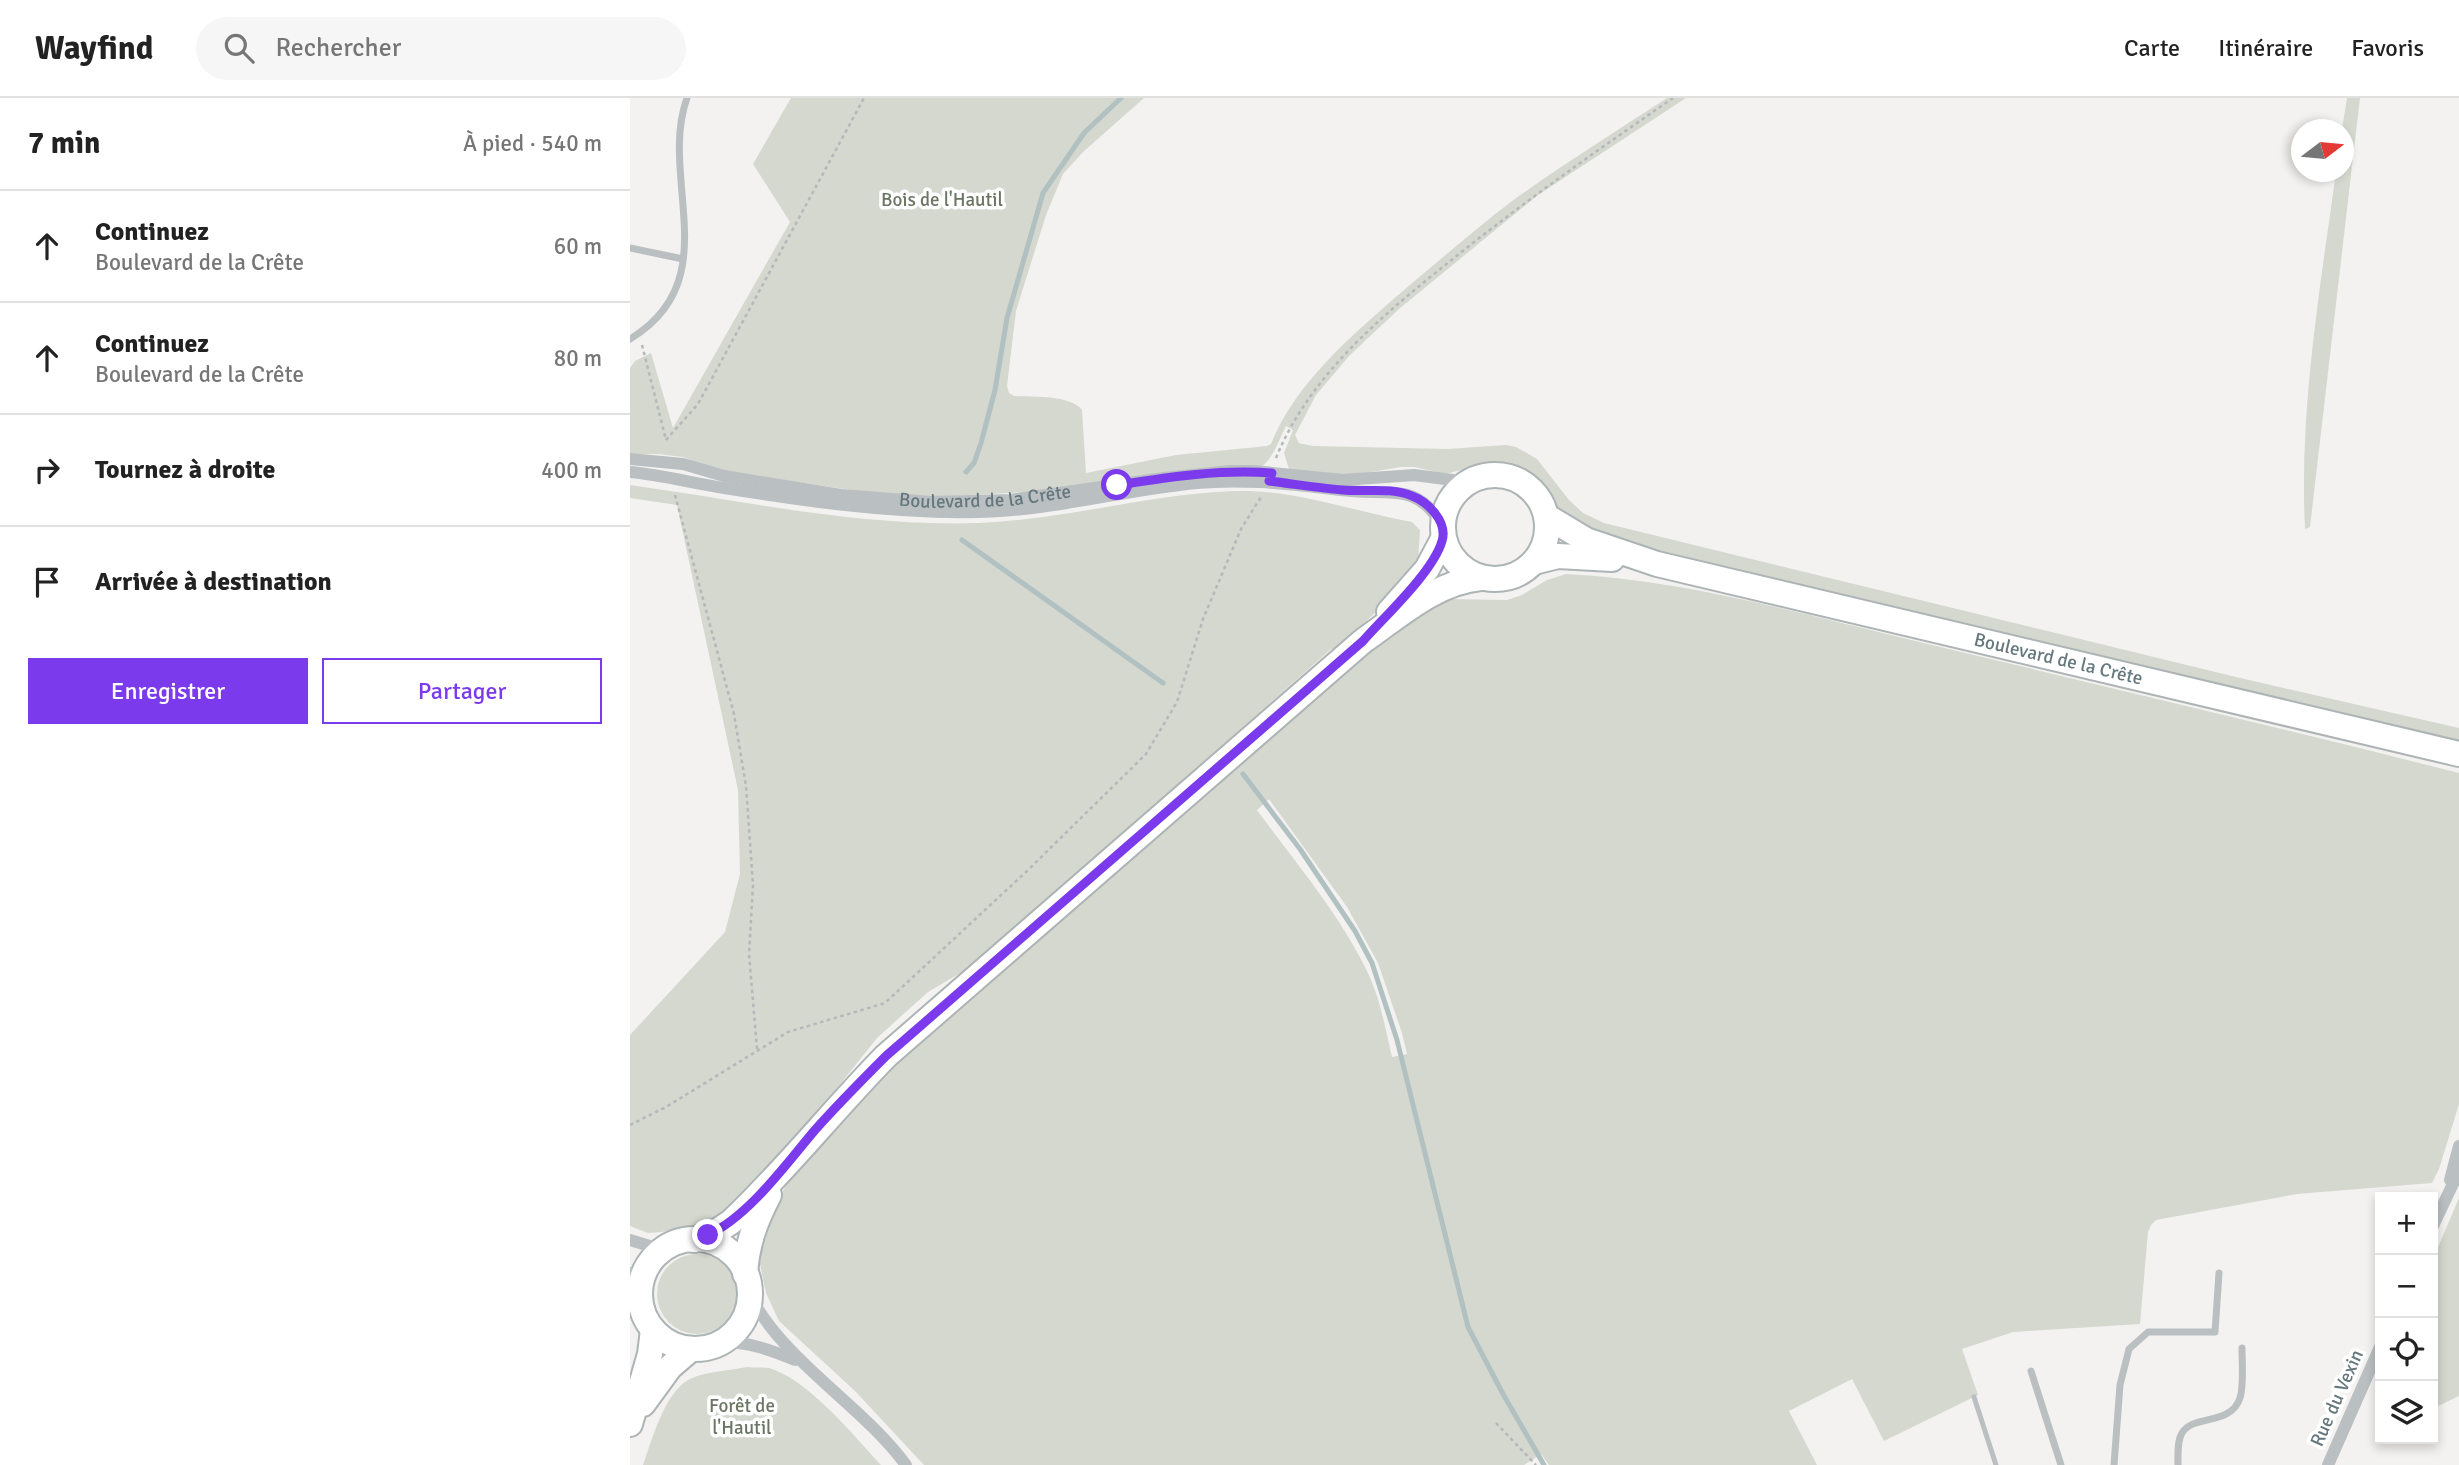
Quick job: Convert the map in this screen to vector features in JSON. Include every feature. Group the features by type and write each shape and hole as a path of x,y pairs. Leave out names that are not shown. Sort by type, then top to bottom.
{"main road":[{"path":"631,1422 650,1354 643,1313 633,1290 653,1258 668,1246 694,1240 731,1222 793,1158 843,1099 894,1048 1363,641 1441,589 1461,581 1504,579 1525,570 1534,562 1544,545 1546,516 1539,499 1519,481 1494,475 1468,482 1452,496 1443,515 1443,532 1453,559 1461,568 1481,578"},
{"name":"Boulevard de la Crête","path":"1546,516 1586,540 1657,564 2459,754"},
{"path":"1363,641 1427,569 1443,532"},
{"name":"Boulevard de la Crête","path":"1534,562 1558,556 1573,556 1657,564"},
{"path":"645,1329 670,1343 691,1349 722,1342 739,1327 745,1317 748,1284 746,1252 755,1222 770,1192 793,1158"},
{"path":"694,1240 725,1248 733,1255 748,1284"},
{"path":"631,1422 670,1367 691,1349"}],"street":[{"path":"633,337 653,320 669,300 680,274 686,237 680,147 682,115 687,98"},
{"path":"630,248 683,259"},
{"name":"Boulevard de la Crête","path":"630,459 683,464 724,476 841,495 931,502 1010,500 1231,471 1342,490 1404,493 1426,504 1443,532"},
{"name":"Boulevard de la Crête","path":"630,472 825,502 895,510 946,512 1036,507 1197,483 1270,477 1343,480 1414,475 1468,482"},
{"path":"2448,1190 2459,1146"},
{"path":"2438,1214 2459,1171"},
{"path":"630,1240 653,1247 668,1246"},
{"path":"2114,1465 2120,1385 2129,1349 2148,1332 2215,1332 2220,1273"},
{"path":"748,1284 770,1328 803,1364 869,1423 906,1465"},
{"path":"722,1342 741,1342 767,1348 803,1364"},
{"path":"2178,1465 2182,1432 2190,1426 2217,1419 2231,1412 2240,1398 2242,1348"},
{"name":"Rue du Vexin","path":"2329,1465 2375,1359"},
{"path":"2031,1371 2061,1465"}],"lane":[{"path":"1974,1397 1996,1465"}],"path":[{"path":"633,337 645,349 666,440 698,404 864,98"},
{"path":"630,1125 666,1107 788,1032 885,1003 1028,870 1146,754 1177,702 1209,606 1241,530 1270,477 1285,436 1313,391 1383,317 1511,212 1673,98"},
{"path":"674,493 734,714 746,786 753,885 749,954 757,1049"},
{"path":"633,1290 645,1329"},
{"path":"1496,1423 1536,1465"}],"green space":[{"name":"Bois de l'Hautil","path":"791,98 1144,98 1083,152 1063,174 1046,215 1016,311 1007,386 1009,393 1014,396 1060,399 1077,405 1082,410 1086,473 1176,455 1271,444 1294,401 1325,363 1379,312 1497,212 1667,98 1686,98 1538,195 1399,309 1350,355 1316,395 1295,435 1299,443 1313,446 1448,449 1506,445 1516,447 1537,459 1569,500 1583,513 1604,523 2236,677 2459,728 2459,743 1695,562 1589,533 1558,509 1539,479 1522,468 1504,463 1490,463 1445,474 1414,467 1347,476 1289,469 1284,453 1293,430 1286,426 1273,454 1261,467 1046,491 932,497 857,491 714,469 683,457 630,454 630,368 635,361 651,353 673,428 790,222 753,164"},
{"path":"2347,98 2360,98 2354,149 2354,119 2344,119"},
{"path":"2335,182 2350,182 2310,527 2305,529 2305,439 2318,305"},
{"path":"630,485 803,512 934,523 1010,521 1203,493 1257,491 1302,497 1412,522 1420,530 1418,562 1401,587 1343,644 1330,650 974,965 928,992 877,1038 802,1132 726,1213 723,1211 708,1222 648,1233 630,1226 630,1035 725,932 740,874 738,790 677,505 630,498"},
{"path":"1566,574 1611,578 1656,583 1746,600 2459,773 2459,1104 2432,1183 2297,1194 2156,1220 2148,1232 2140,1324 2013,1332 1962,1349 1978,1395 1884,1441 1852,1379 1789,1411 1817,1465 1549,1465 1541,1454 1524,1465 924,1465 855,1391 779,1321 766,1293 760,1264 762,1226 795,1171 870,1087 1399,623 1446,599 1507,600 1522,595 1547,580","holes":["1269,799 1347,907 1378,963 1407,1054 1392,1057 1375,990 1355,948 1329,907 1257,810"]},
{"path":"2459,1198 2459,1396 2438,1406 2438,1255 2438,1247"},
{"path":"697,1254 712,1257 725,1266 734,1279 737,1294 734,1309 725,1322 712,1331 697,1334 682,1331 669,1322 660,1309 657,1294 660,1279 669,1266 682,1257"},
{"name":"Forêt de l'Hautil","path":"747,1367 769,1368 799,1384 830,1410 881,1465 643,1465 660,1418 680,1387 688,1380 701,1375"}],"waterway":[{"path":"966,472 974,463 981,443 995,390 1007,318 1043,193 1084,133 1121,98"},
{"path":"962,540 1163,683"},
{"path":"1243,774 1300,849 1355,931 1372,963 1397,1040 1468,1327 1544,1465"}],"route":[{"path":"708,1235 731,1222 793,1158 843,1099 920,1025 1363,641 1427,569 1443,539 1442,526 1432,510 1417,498 1404,493 1342,490 1269,481 1272,473 1253,471 1200,473 1117,485"}]}
